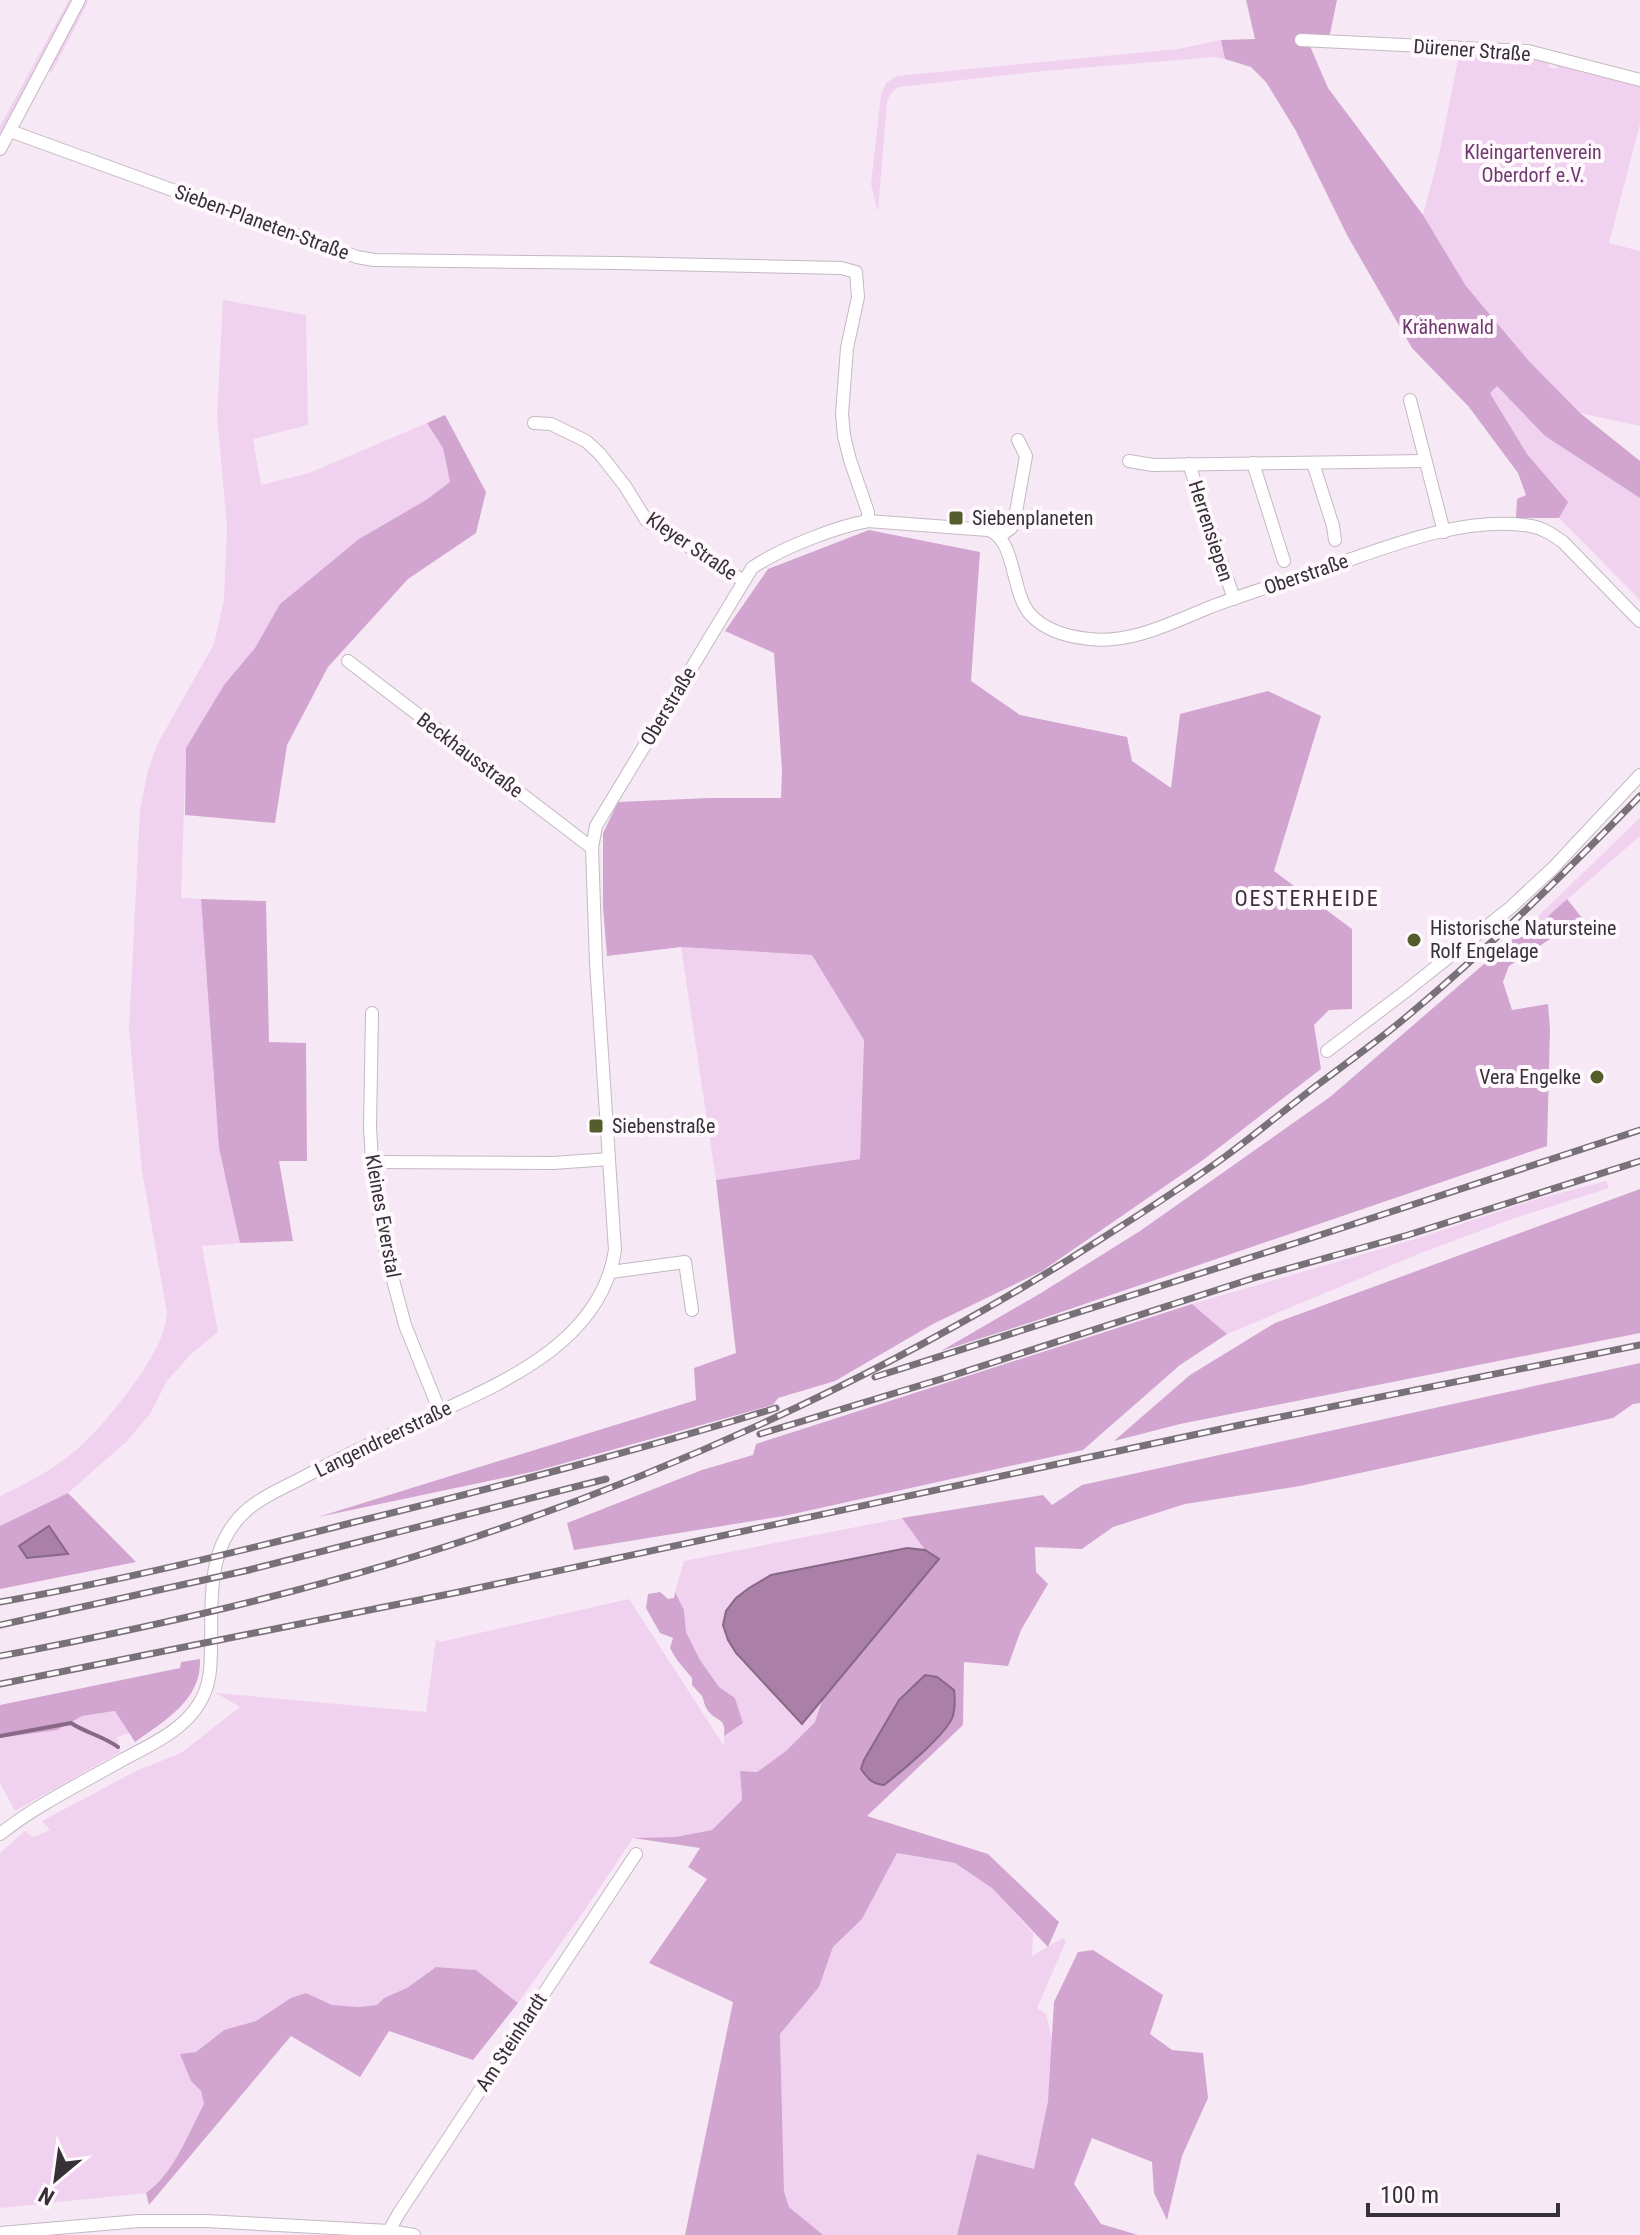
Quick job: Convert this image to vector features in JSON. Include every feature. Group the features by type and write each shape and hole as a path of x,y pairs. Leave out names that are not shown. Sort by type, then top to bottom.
{"street":[{"path":"0,149 79,0"},
{"name":"Dürener Straße","path":"1301,40 1528,51 1640,80"},
{"name":"Sieben-Planeten-Straße","path":"10,131 357,257 374,260 841,268 856,272 858,297 847,348 842,414 844,436 868,512 868,521"},
{"path":"1410,400 1444,532"},
{"name":"Kleyer Straße","path":"534,423 551,424 586,441 625,486 646,520 744,581"},
{"path":"1000,536 1014,523 1026,456 1018,440"},
{"name":"Herrensiepen","path":"1129,461 1153,465 1425,461"},
{"path":"1253,463 1284,561"},
{"path":"1313,463 1336,544 1346,561"},
{"name":"Herrensiepen","path":"1189,464 1234,599"},
{"name":"Oberstraße","path":"596,963 592,848 596,826 606,806 752,568 765,559 830,532 868,521 988,530 1000,536 1005,543 1019,597 1029,613 1041,624 1075,637 1094,640 1122,638 1154,629 1394,545 1488,525 1532,526 1563,542 1640,621"},
{"name":"Beckhausstraße","path":"348,661 592,848"},
{"path":"1327,1051 1510,908 1553,868 1640,775"},
{"name":"Langendreerstraße","path":"0,1834 31,1812 171,1732 192,1714 204,1695 210,1675 214,1574 218,1549 248,1509 318,1469 508,1379 548,1353 582,1322 596,1303 611,1272 615,1250 596,963"},
{"name":"Kleines Everstal","path":"372,1013 370,1127 385,1250 405,1325 440,1412"},
{"path":"372,1162 553,1163 609,1159"},
{"path":"611,1272 685,1262 692,1310"},
{"name":"Am Steinhardt","path":"389,2231 636,1854"},
{"path":"0,2233 139,2221 179,2221 389,2231 414,2235"}],"green space":[{"path":"69,0 89,0 52,72 37,67 0,139 0,126"},
{"name":"Krähenwald","path":"1246,0 1337,0 1330,34 1310,46 1328,88 1423,215 1466,286 1528,360 1580,413 1640,461 1640,498 1545,436 1497,386 1490,393 1527,454 1568,502 1559,518 1516,518 1517,499 1526,495 1518,473 1469,407 1412,348 1347,235 1296,131 1266,82 1251,67 1225,59 1221,40 1255,39"},
{"path":"1221,40 1225,59 1213,57 1044,71 899,87 891,93 887,102 878,212 871,184 881,95 886,83 897,76 1178,49"},
{"name":"Kleingartenverein Oberdorf e.V.","path":"1459,55 1515,56 1549,63 1549,67 1556,69 1557,66 1640,87 1640,124 1609,243 1640,251 1640,426 1580,413 1528,360 1466,286 1423,215 1439,155"},
{"path":"223,300 306,315 308,425 253,439 261,485 309,473 427,423 443,448 450,482 426,500 359,539 280,604 255,648 224,685 186,748 181,898 201,899 219,1148 240,1243 202,1246 218,1332 191,1354 167,1381 150,1414 126,1442 68,1493 0,1526 0,1496 57,1464 91,1436 145,1368 161,1337 166,1319 142,1171 129,1029 140,810 148,770 158,743 214,644 224,599 227,526 217,416"},
{"path":"1497,386 1545,436 1640,498 1640,600 1559,518 1567,502 1527,454 1490,392"},
{"path":"445,415 486,492 476,533 408,579 328,667 287,745 275,823 185,815 186,748 224,685 255,648 280,604 359,539 426,500 450,482 443,448 427,423"},
{"path":"869,530 980,552 971,681 1020,715 1127,737 1132,761 1171,788 1180,714 1268,691 1321,716 1274,871 1352,929 1352,1009 1329,1010 1314,1025 1321,1069 1203,1160 1042,1271 933,1324 835,1381 778,1398 773,1405 536,1471 318,1517 696,1400 694,1368 736,1353 716,1180 860,1159 864,1040 812,955 681,947 607,956 603,907 603,833 618,802 781,798 774,653 725,631 768,569"},
{"path":"1640,818 1640,836 1534,928 1528,926"},
{"path":"201,899 266,901 269,1042 306,1043 307,1161 279,1161 293,1241 240,1243 219,1148"},
{"path":"1567,899 1582,918 1509,966 1503,982 1512,1010 1548,1004 1547,1146 941,1351 1140,1231 1330,1097 1528,926 1535,928"},
{"path":"681,947 812,955 864,1040 860,1159 716,1180"},
{"path":"1606,1181 1609,1188 1421,1253 1227,1334 1192,1304 1415,1239 1534,1200"},
{"path":"1640,1189 1640,1333 1180,1424 1114,1441 1190,1375 1275,1323"},
{"path":"1192,1304 1227,1334 1180,1365 1083,1450 784,1516 574,1550 567,1523 702,1470 753,1455 756,1444"},
{"path":"1640,1363 1640,1403 1633,1404 1613,1418 1300,1486 1185,1504 1113,1527 1082,1549 1035,1547 1036,1572 1048,1584 1021,1630 1008,1666 964,1662 963,1725 867,1816 988,1854 1059,1922 1048,1947 992,1888 955,1863 897,1853 862,1919 833,1947 819,1987 780,2034 784,2191 789,2207 823,2235 685,2235 733,2002 649,1963 707,1879 688,1867 700,1848 633,1838 675,1837 712,1830 742,1800 740,1771 757,1772 786,1751 815,1722 834,1664 925,1550 902,1518 1043,1495 1052,1505 1082,1485"},
{"path":"68,1493 136,1562 0,1589 0,1526"},
{"path":"902,1518 925,1550 834,1664 815,1722 786,1751 757,1772 740,1771 742,1800 712,1830 675,1837 633,1838 518,2003 476,1970 436,1967 377,2005 332,2005 306,1993 256,2021 224,2030 196,2052 191,2081 201,2091 204,2104 165,2175 146,2193 0,2208 0,1853 25,1831 33,1837 50,1830 42,1821 136,1771 181,1753 240,1707 216,1693 426,1712 436,1639 440,1642 629,1599 724,1746 724,1736 743,1723 735,1698 719,1687 700,1660 686,1632 684,1610 675,1592 684,1561"},
{"path":"660,1592 668,1599 674,1598 675,1592 684,1610 686,1632 700,1660 719,1687 735,1698 743,1723 724,1736 724,1725 707,1709 702,1696 692,1685 692,1678 670,1648 673,1638 660,1633 646,1608 648,1594"},
{"path":"200,1659 195,1686 188,1698 169,1717 135,1742 115,1711 82,1716 57,1730 0,1738 0,1705 180,1668 181,1662"},
{"path":"116,1711 129,1733 117,1737 120,1752 15,1811 0,1783 0,1738 56,1730 82,1716"},
{"path":"897,1853 955,1863 992,1888 1033,1933 1032,1956 1063,1938 1066,1941 1037,2008 1046,2014 1052,2040 1048,2101 1034,2170 977,2154 957,2235 823,2235 789,2207 784,2190 780,2034 819,1987 833,1947 862,1919"},
{"path":"1093,1950 1163,1995 1150,2034 1172,2050 1203,2053 1208,2098 1182,2156 1167,2220 1154,2193 1152,2162 1092,2138 1074,2184 1101,2224 1138,2235 957,2235 977,2154 1034,2169 1048,2101 1054,2002 1078,1952"},
{"path":"436,1967 476,1970 518,2003 473,2060 389,2031 360,2077 291,2036 149,2205 146,2193 165,2175 204,2104 201,2091 191,2081 180,2054 196,2052 224,2030 256,2021 291,1998 306,1993 332,2005 377,2005"}],"shaded area":[{"path":"49,1526 68,1554 27,1558 19,1546"},
{"path":"907,1548 925,1550 939,1559 802,1724 736,1653 723,1625 726,1611 736,1598 771,1575"},
{"path":"925,1675 937,1677 954,1690 953,1716 933,1743 901,1771 884,1785 873,1782 861,1769 864,1760 899,1700"}],"waterway":[{"path":"0,1736 71,1723 118,1747"}],"railway":[{"path":"0,1656 259,1600 450,1545 585,1498 657,1469 867,1373 1002,1300 1226,1156 1431,996 1522,913 1640,796"},
{"path":"875,1377 1640,1130"},
{"path":"760,1434 1254,1278 1408,1235 1640,1161"},
{"path":"0,1684 459,1592 1240,1425 1640,1345"},
{"path":"0,1602 134,1575 311,1533 566,1468 776,1408"},
{"path":"0,1625 249,1570 606,1479"}],"place":[{"name":"Siebenplaneten","path":"956,518"},
{"name":"Historische Natursteine Rolf Engelage","path":"1414,940"},
{"name":"Vera Engelke","path":"1597,1077"},
{"name":"Siebenstraße","path":"596,1126"}],"district":[{"name":"OESTERHEIDE","path":"1307,898"}]}
